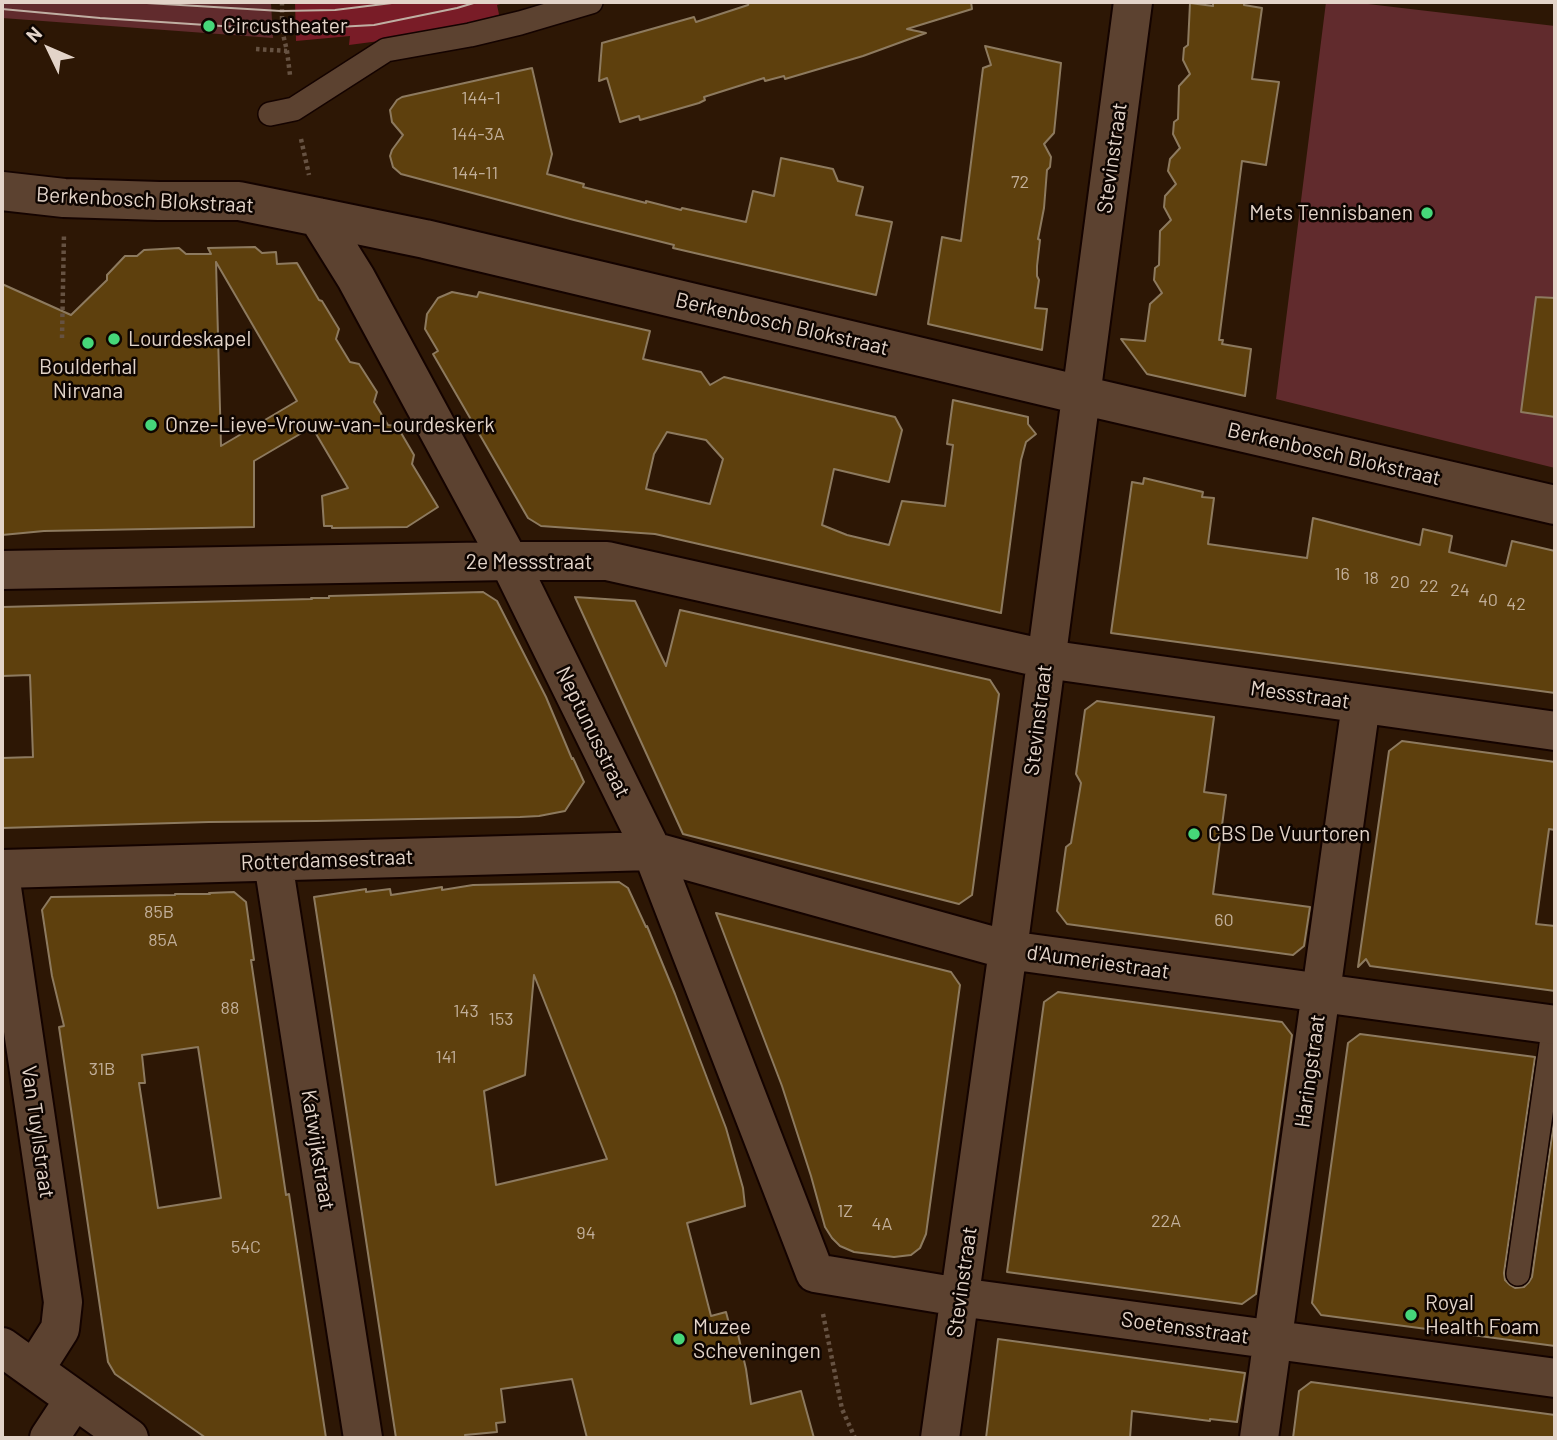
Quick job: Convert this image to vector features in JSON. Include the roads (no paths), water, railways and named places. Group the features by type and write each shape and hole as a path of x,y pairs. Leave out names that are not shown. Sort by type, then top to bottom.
{"street":[{"name":"Stevinstraat","path":"940,1438 1008,950 1133,2"},
{"name":"Berkenbosch Blokstraat","path":"2,191 64,198 239,201 425,239 1555,505"},
{"name":"Neptunusstraat","path":"318,217 356,278 509,561 652,851 815,1273"},
{"name":"2e Messstraat","path":"2,570 607,561 1046,659"},
{"name":"Messstraat","path":"1046,659 1555,732"},
{"name":"Haringstraat","path":"1259,1438 1361,704"},
{"name":"Rotterdamsestraat","path":"2,869 652,851"},
{"name":"d'Aumeriestraat","path":"652,851 1008,950 1555,1025"},
{"name":"Katwijkstraat","path":"273,862 363,1438"},
{"name":"Van Tuyllstraat","path":"2,888 63,1302 60,1329 34,1370"},
{"name":"Soetensstraat","path":"815,1273 960,1297 1555,1377"},
{"path":"2,1347 129,1438"},
{"path":"49,1438 74,1400"}],"lane":[{"path":"270,114 295,109 386,50 470,35 592,2"},
{"path":"1518,1274 1555,1025"}],"tram line":[{"path":"130,2 281,11 335,10 400,2"},
{"path":"2,9 282,30 374,25 477,2"}],"place":[{"name":"Circustheater","path":"209,26"},
{"name":"Mets Tennisbanen","path":"1427,213"},
{"name":"Lourdeskapel","path":"114,339"},
{"name":"Boulderhal Nirvana","path":"88,343"},
{"name":"Onze-Lieve-Vrouw-van-Lourdeskerk","path":"151,425"},
{"name":"CBS De Vuurtoren","path":"1194,834"},
{"name":"Royal Health Foam","path":"1411,1315"},
{"name":"Muzee Scheveningen","path":"679,1339"}]}
